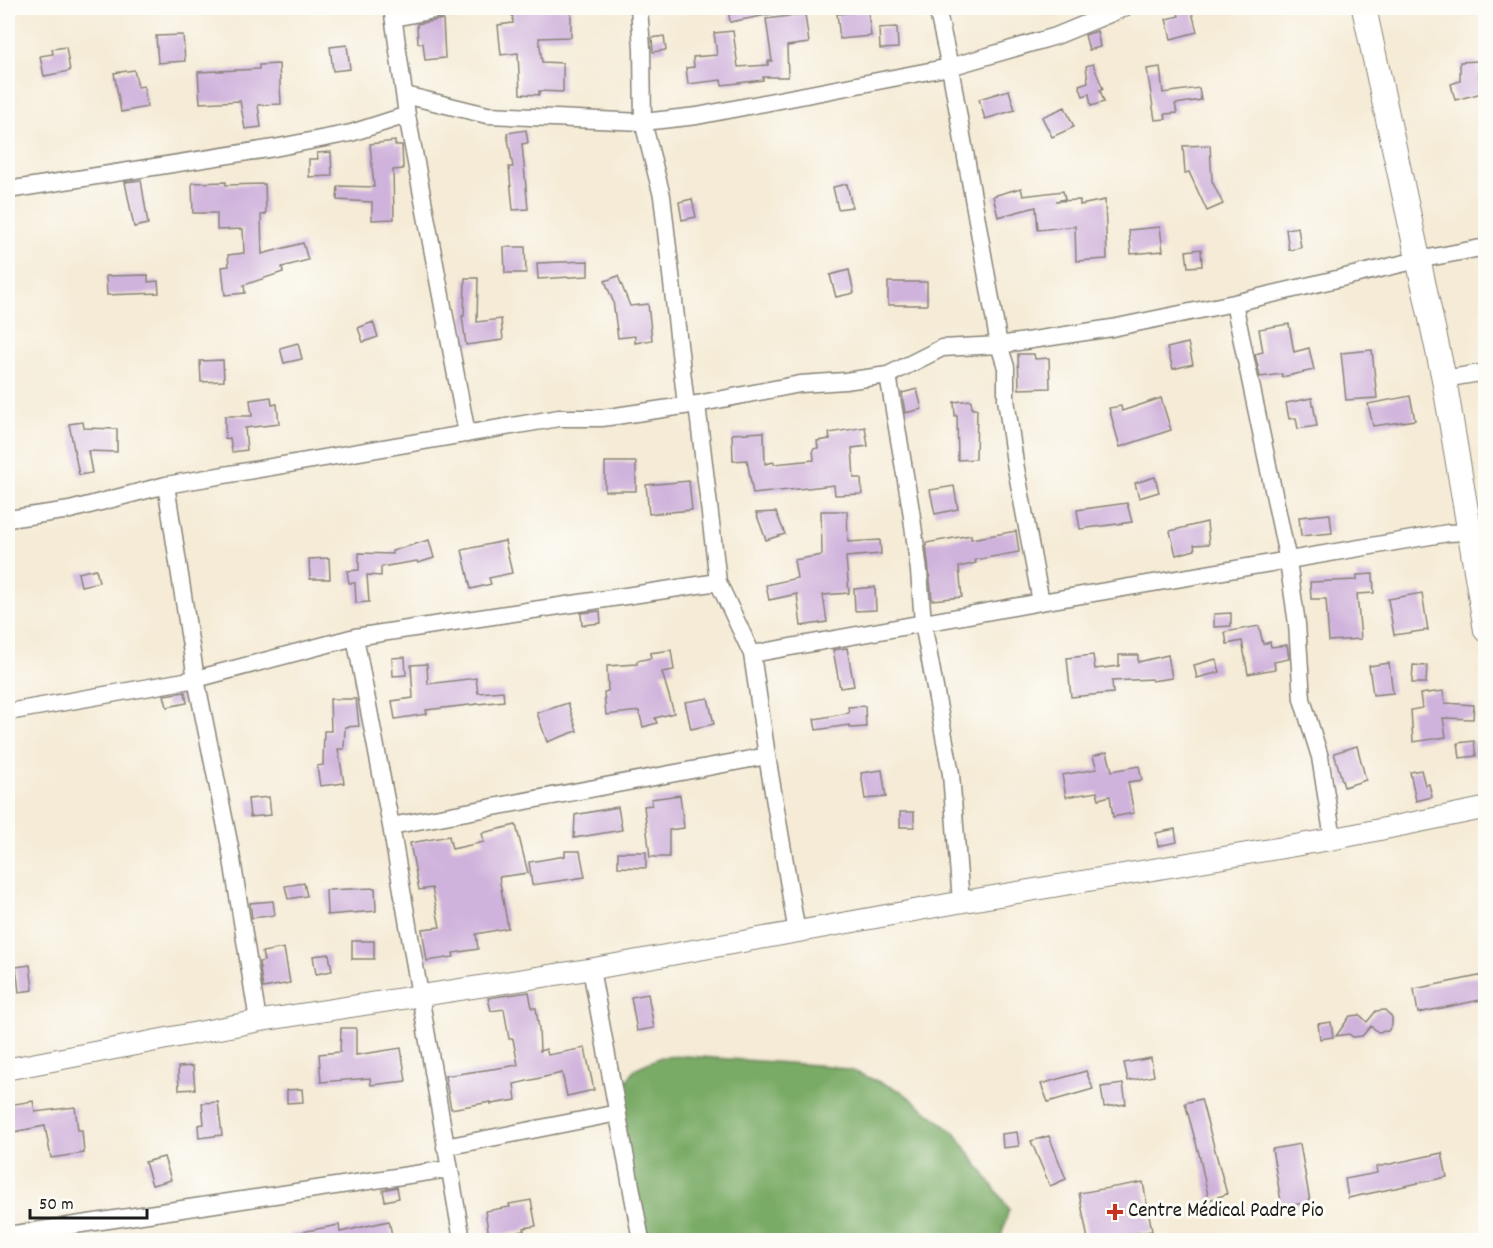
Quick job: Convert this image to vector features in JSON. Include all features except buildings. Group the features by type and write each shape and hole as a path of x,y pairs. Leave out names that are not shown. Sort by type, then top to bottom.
{"main road":[{"path":"1364,8 1444,379 1485,630"}],"street":[{"path":"444,8 393,13 407,115 467,434"},
{"path":"639,8 643,122 662,196 718,582 752,654 766,756 797,933"},
{"path":"938,8 999,345 1006,367 1006,399 1015,463 1041,602"},
{"path":"405,95 487,115 643,122 697,116 950,67 1056,36 1124,8"},
{"path":"8,190 296,144 351,133 407,115"},
{"path":"8,519 70,510 166,485 559,418 602,418 800,384 888,375 942,348 999,345 1113,328 1485,247"},
{"path":"1234,303 1288,561 1297,624 1302,699 1320,757 1333,839"},
{"path":"1444,379 1485,372"},
{"path":"888,375 911,510 923,622 951,774 961,902"},
{"path":"166,485 196,679 230,847 258,1021"},
{"path":"752,654 923,622 1448,533 1469,532"},
{"path":"8,712 196,679 355,637 718,582"},
{"path":"355,637 391,826 462,1240"},
{"path":"391,826 766,756"},
{"path":"8,1069 258,1021 591,969 961,902 1333,839 1485,808"},
{"path":"591,969 642,1240"},
{"path":"445,1147 618,1113"},
{"path":"8,1234 448,1169"}],"green space":[{"path":"686,1056 831,1066 853,1071 901,1091 956,1134 1009,1209 1000,1240 643,1240 621,1133 622,1087 636,1068 661,1057"}],"place":[{"name":"Centre Médical Padre Pio","path":"1115,1212"}]}
